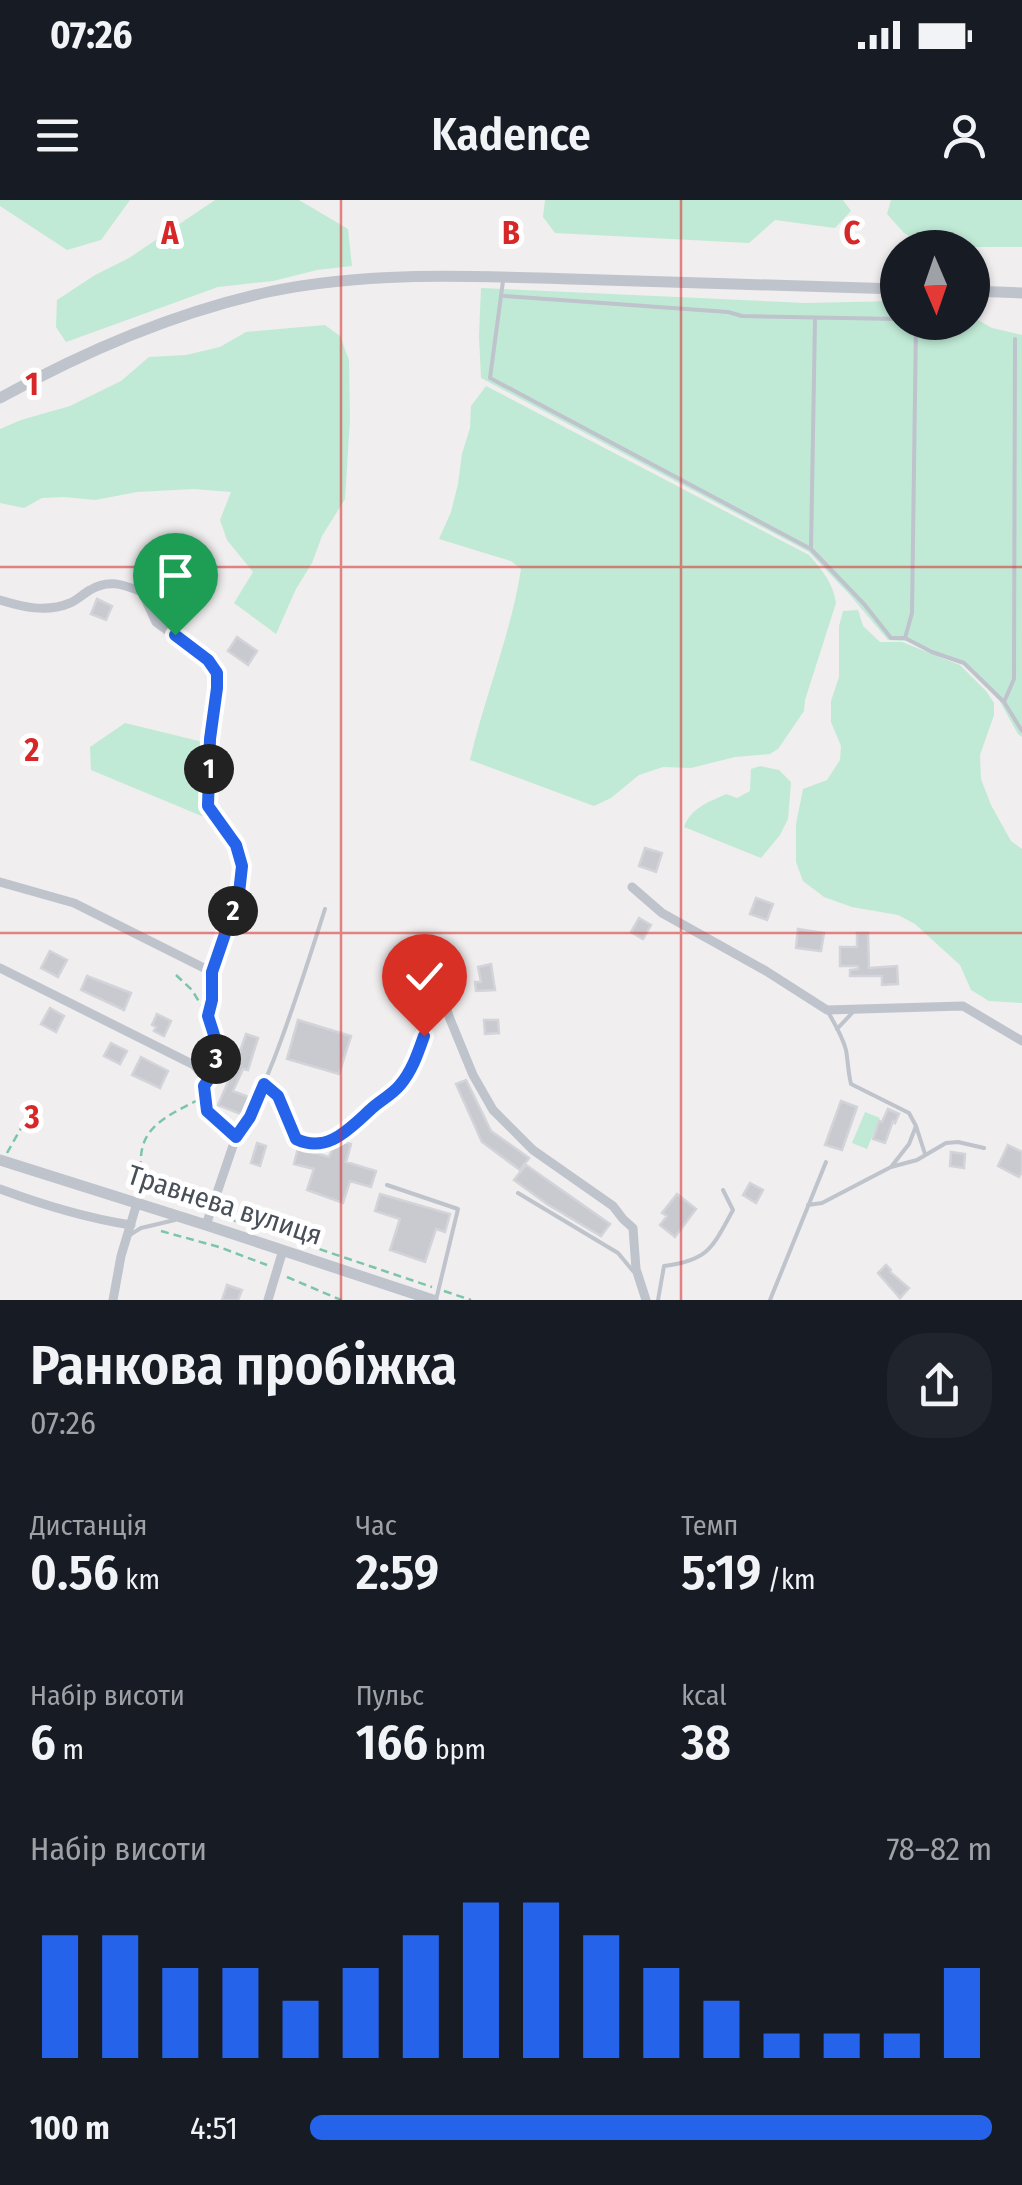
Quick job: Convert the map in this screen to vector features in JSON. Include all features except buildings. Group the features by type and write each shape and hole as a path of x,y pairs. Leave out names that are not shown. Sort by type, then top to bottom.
{"street":[{"path":"0,398 102,345 212,306 342,281 503,277 880,288"},
{"path":"990,291 1022,292"},
{"path":"0,600 26,608 54,607 73,602 102,583 124,585 142,592 156,622 208,660 217,673 208,806 236,845 242,866 239,893 212,972 74,903 0,882"},
{"path":"632,887 662,914 766,970 827,1010 963,1006 1022,1041"},
{"path":"432,966 467,1061 493,1110 533,1150 613,1206 633,1228 636,1269 646,1300"},
{"path":"0,968 194,1065 204,1077 207,1111 236,1137 209,1218"},
{"name":"Травнева вулиця","path":"3,1157 185,1218 209,1218 284,1250 435,1296"},
{"path":"0,1190 56,1210 136,1226"},
{"path":"113,1300 127,1238 136,1226 142,1204"},
{"path":"268,1300 284,1250"}],"lane":[{"path":"503,277 490,378 811,550 891,638 905,638 964,663 1004,702 1022,731"},
{"path":"503,296 742,316 880,319"},
{"path":"811,550 815,318"},
{"path":"1004,702 1014,679 1015,338"},
{"path":"905,638 912,613 916,340"},
{"path":"236,1137 250,1117 264,1084 325,909"},
{"path":"264,1084 278,1096 296,1139 318,1145 340,1136 400,1086 424,1036 428,1008"},
{"path":"838,1030 856,1009"},
{"path":"827,1010 848,1056 846,1068 851,1084 909,1113 925,1154"},
{"path":"891,1167 916,1126"},
{"path":"808,1205 822,1203 946,1143 984,1148"},
{"path":"770,1300 826,1162"},
{"path":"387,1185 458,1209 435,1296"},
{"path":"658,1300 664,1266 694,1262 723,1228 733,1210 723,1190"},
{"path":"518,1193 618,1252 640,1282"},
{"path":"136,1226 185,1218"}],"path":[{"path":"208,1016 212,972"},
{"path":"142,1204 139,1170 144,1140 162,1120 200,1100 216,1057 208,1016 192,990 176,975"},
{"path":"3,1157 24,1123"},
{"path":"209,1218 435,1296 471,1300"},
{"path":"136,1226 180,1234 264,1263 311,1289 342,1300"}],"green space":[{"path":"0,200 130,200 101,240 67,250 0,206"},
{"path":"215,200 299,200 348,229 352,266 218,287 66,342 56,327 57,300 129,258"},
{"path":"545,200 843,200 851,211 835,228 775,220 749,243 555,233 543,217"},
{"path":"891,200 1022,200 1022,247 990,247 990,230 901,230 887,214"},
{"path":"481,288 805,303 880,301 880,340 990,340 990,327 1022,335 1022,737 999,700 963,664 907,641 888,640 809,552 481,378"},
{"path":"325,325 340,336 349,360 345,499 322,536 276,634 234,603 253,572 227,540 220,520 231,492 193,489 137,492 95,500 42,498 24,508 0,503 0,429 70,406 121,381 149,357 186,355 220,347 246,332"},
{"path":"486,386 809,555 819,566 836,603 804,711 778,749 770,754 735,757 691,768 663,767 639,775 611,798 594,806 470,760 521,569 511,561 439,539 458,484 471,406"},
{"path":"858,610 863,626 880,642 902,642 960,665 994,703 994,715 980,755 981,779 1011,841 1022,849 1022,1003 989,1001 971,990 960,965 915,924 898,915 852,907 824,897 803,881 796,862 796,824 803,789 827,780 840,760 841,746 831,722 831,701 839,677 839,626 843,611"},
{"path":"125,723 203,742 204,817 91,770 90,747"},
{"path":"760,766 779,770 791,782 788,819 761,858 684,827 706,803 726,794 737,798 750,791 751,769"},
{"path":"865,1112 880,1118 867,1149 852,1143"}],"route":[{"path":"175,635 208,660 217,673 208,806 236,845 242,866 239,893 212,972 208,1016 216,1057 213,1073 204,1086 207,1111 236,1137 250,1117 264,1084 278,1096 296,1139 318,1145 357,1125 400,1086 424,1036"}]}
